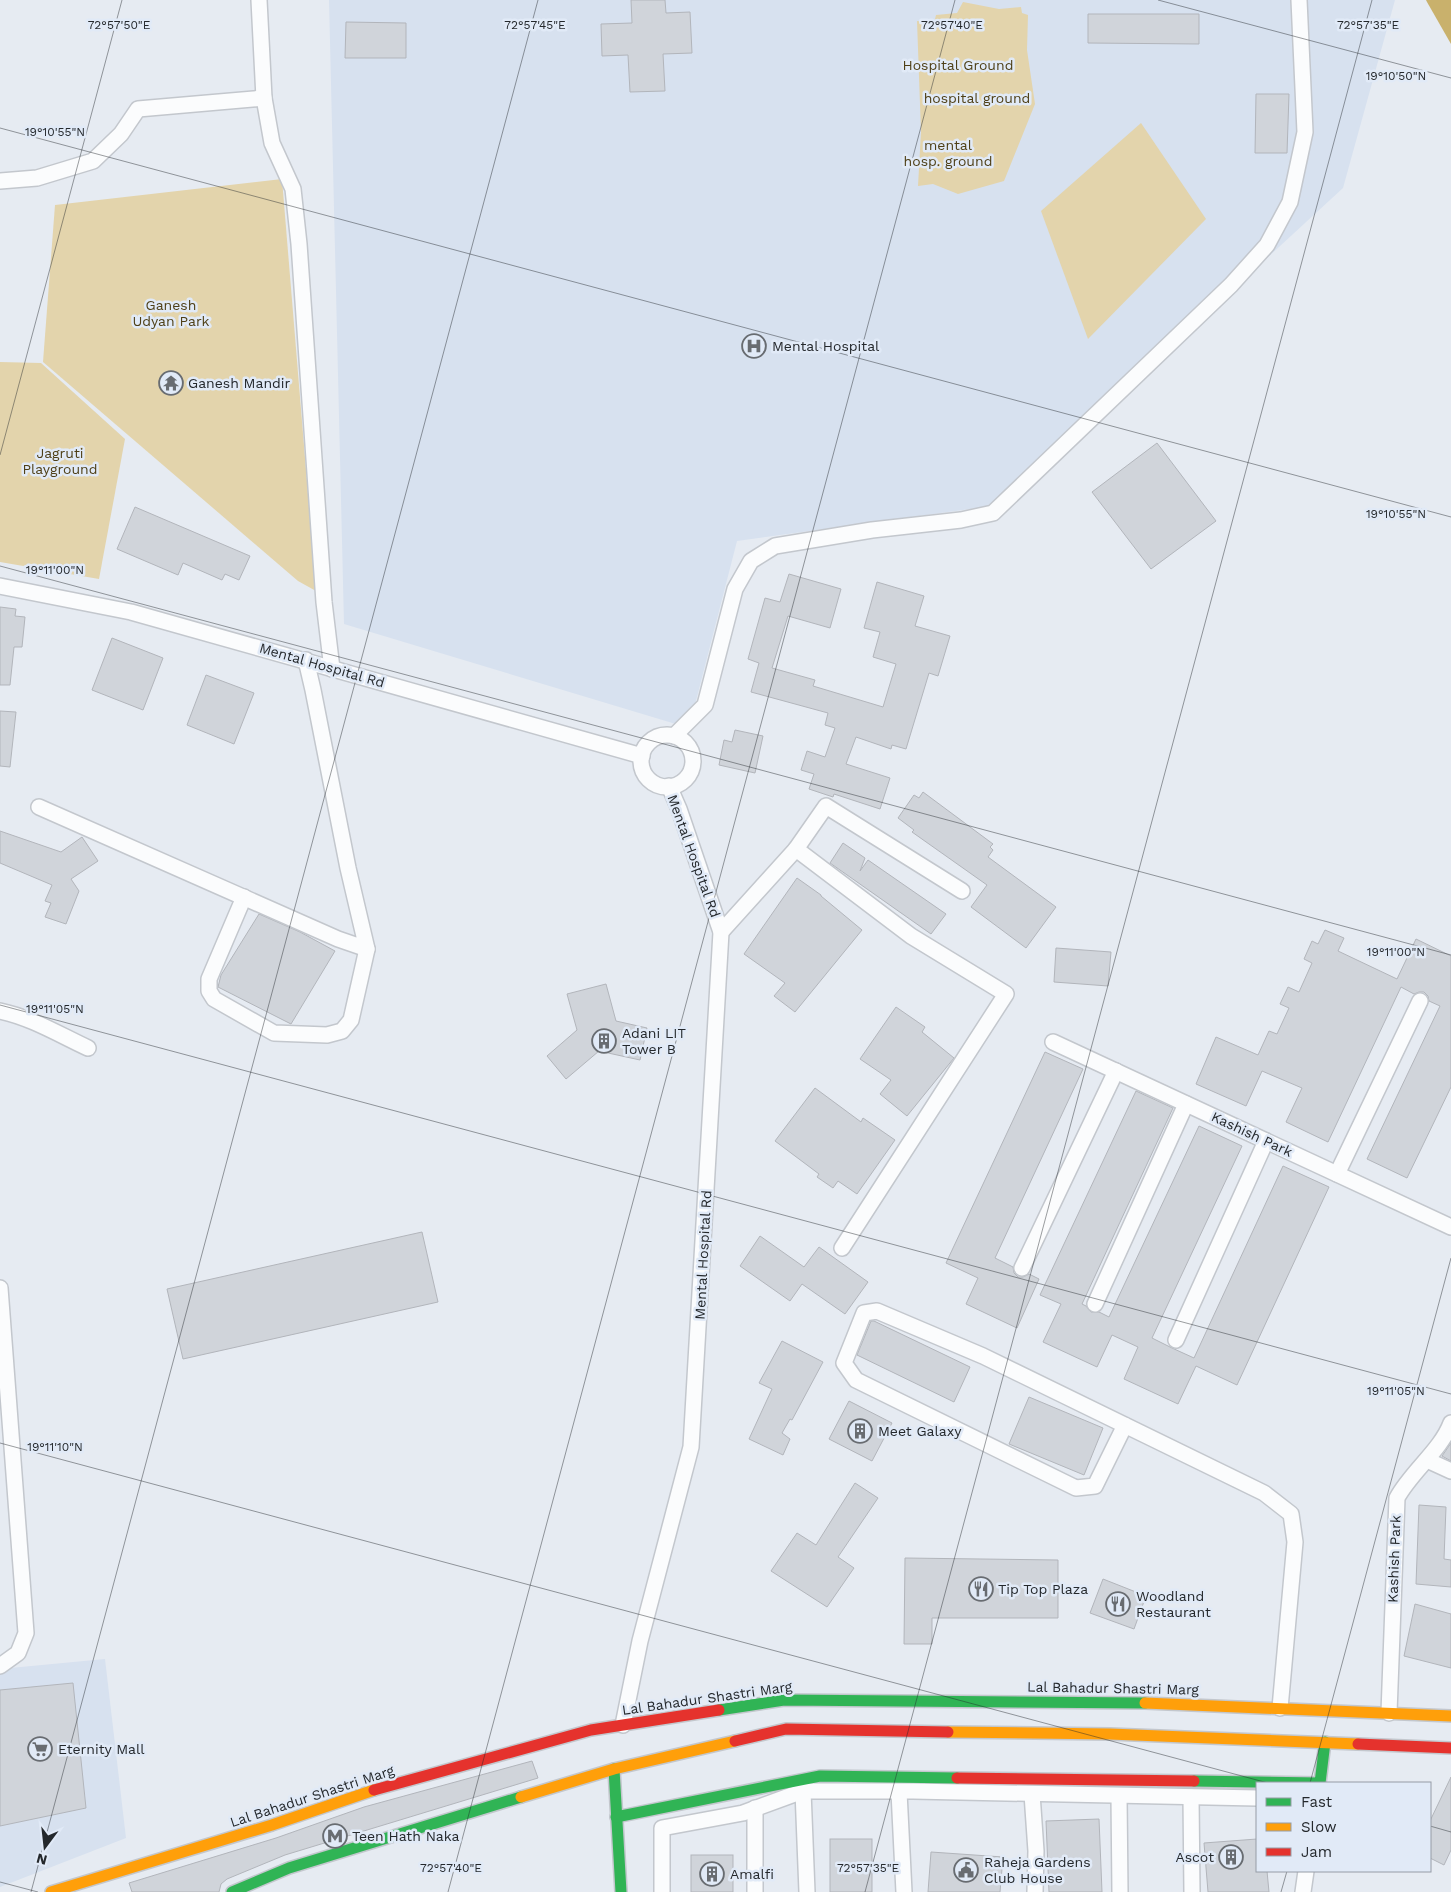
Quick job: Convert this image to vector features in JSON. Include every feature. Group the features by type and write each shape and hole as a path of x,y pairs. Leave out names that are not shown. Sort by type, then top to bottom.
{"main road":[{"name":"Lal Bahadur Shastri Marg","path":"51,1892 272,1825 360,1794 591,1730 721,1714 784,1700 1150,1703 1451,1716"},
{"path":"232,1892 289,1868 614,1769 719,1740 786,1729 1100,1734 1451,1748"},
{"path":"1320,1782 1325,1742"},
{"path":"614,1769 621,1892"},
{"path":"616,1816 820,1776 1256,1782"}],"street":[{"path":"259,0 264,98 272,143 293,189 299,244 324,602 332,669"},
{"path":"674,736 705,705 735,588 751,561 775,546 872,530 961,520 993,513 1231,285 1266,245 1290,202 1305,132 1299,0"},
{"path":"0,181 37,178 93,161 121,134 138,109 264,98"},
{"name":"Mental Hospital Rd","path":"0,586 132,612 642,756"},
{"path":"244,898 209,979 209,990 214,998 274,1033 327,1035 342,1031 351,1020 367,949 348,868 306,660"},
{"path":"660,736 674,736 685,742 690,748 693,764 686,779 679,784 669,786 654,783 648,778 643,771 642,756 646,746 652,740 660,736"},
{"name":"Mental Hospital Rd","path":"623,1725 640,1641 692,1447 721,932 679,809 669,786"},
{"path":"721,932 796,849 826,806 962,891"},
{"path":"39,807 338,939 367,949"},
{"path":"796,849 912,936 1006,994 842,1248"},
{"path":"1337,1174 1420,1001"},
{"path":"0,1011 43,1027 88,1048"},
{"name":"Kashish Park","path":"1053,1042 1451,1227"},
{"path":"1022,1268 1116,1071"},
{"path":"1096,1304 1186,1104"},
{"path":"1176,1340 1266,1141"},
{"path":"0,1288 26,1634 18,1653 0,1666"},
{"path":"1125,1425 1095,1486 1076,1488 856,1380 844,1363 864,1314 877,1311 983,1356 1125,1425 1264,1493 1290,1514 1295,1542 1280,1708"},
{"name":"Kashish Park","path":"1389,1713 1397,1498 1405,1483 1427,1460 1451,1423"},
{"path":"1427,1460 1451,1471"},
{"path":"803,1791 807,1892"},
{"path":"662,1892 662,1828 743,1812 803,1791 913,1791 1256,1798"},
{"path":"899,1792 904,1892"},
{"path":"1032,1794 1036,1851 1035,1892"},
{"path":"1119,1796 1120,1892"},
{"path":"1191,1797 1192,1892"},
{"path":"755,1808 755,1892"},
{"path":"1303,1892 1306,1872"}],"shaded area":[{"name":"Mental Hospital","path":"329,0 1395,0 1343,188 999,505 737,541 689,728 344,624"},
{"path":"1426,0 1451,0 1451,44 1427,2"},
{"path":"105,1659 126,1838 0,1887 0,1669"}],"green space":[{"name":"hospital ground","path":"963,2 999,9 1021,7 1022,13 1028,15 1027,50 1035,104 1004,181 958,194 933,184 918,186 921,132 917,21 934,23 936,15 957,13"},
{"path":"1141,123 1206,219 1088,339 1041,211"},
{"name":"Ganesh Udyan Park","path":"282,179 316,591 298,581 43,362 55,205"},
{"name":"Jagruti Playground","path":"0,362 41,363 125,439 99,579 0,562"}],"building":[{"path":"631,0 665,0 666,13 690,12 692,53 663,54 665,91 630,92 628,55 602,56 601,24 632,23"},
{"path":"1088,14 1199,14 1199,44 1088,43"},
{"path":"346,22 406,23 406,58 345,58"},
{"path":"1256,94 1289,94 1287,153 1255,153"},
{"path":"1157,443 1216,521 1151,569 1092,492"},
{"path":"135,507 250,556 239,580 225,574 222,580 183,563 178,575 117,549"},
{"path":"789,574 841,589 830,628 788,616 772,668 815,680 813,686 883,707 896,664 873,657 880,632 864,628 877,582 924,596 915,626 950,636 938,676 929,673 906,749 892,745 891,749 856,737 846,764 890,778 880,809 834,794 833,797 809,789 814,774 801,770 807,751 825,757 835,728 825,725 828,713 751,692 759,663 748,659 765,598 780,602"},
{"path":"0,607 16,609 15,616 25,617 22,647 14,647 10,685 0,685"},
{"path":"112,638 163,658 143,710 92,690"},
{"path":"206,675 254,693 234,744 187,725"},
{"path":"0,711 16,712 10,767 0,766"},
{"path":"735,730 763,736 755,773 719,765 724,740 732,742"},
{"path":"923,792 993,844 990,847 993,850 988,857 1056,907 1026,948 971,907 987,885 912,832 914,830 898,818 914,795 919,798"},
{"path":"0,831 61,852 82,837 98,861 71,879 79,891 66,924 45,917 51,903 45,901 52,885 0,863"},
{"path":"843,843 865,858 860,871 868,860 946,914 931,934 830,863"},
{"path":"797,878 821,895 862,930 795,1012 774,996 785,983 744,954"},
{"path":"259,914 300,932 335,951 291,1024 218,987 221,975"},
{"path":"1325,930 1344,938 1338,951 1397,979 1416,939 1451,956 1451,1087 1407,1178 1367,1159 1440,1006 1429,1001 1428,996 1424,992 1414,994 1401,987 1328,1142 1286,1122 1302,1088 1262,1071 1246,1106 1196,1084 1216,1037 1258,1055 1269,1031 1277,1034 1289,1008 1280,1004 1288,987 1299,992 1312,963 1304,959 1312,941 1318,944"},
{"path":"1056,948 1111,952 1108,986 1054,982"},
{"name":"Adani LIT Tower B","path":"606,984 616,1021 647,1028 640,1060 599,1051 566,1079 547,1056 577,1030 567,994"},
{"path":"896,1007 925,1027 922,1032 954,1058 907,1116 880,1094 891,1080 860,1059"},
{"path":"1045,1052 1083,1069 995,1258 1013,1267 1014,1273 1018,1277 1029,1274 1039,1279 1017,1328 966,1304 978,1278 946,1263"},
{"path":"815,1088 861,1122 863,1118 895,1140 857,1194 838,1181 833,1188 817,1177 819,1174 775,1141"},
{"path":"1136,1091 1173,1108 1082,1304 1091,1312 1099,1312 1109,1317 1199,1126 1242,1146 1152,1338 1172,1348 1194,1358 1283,1166 1329,1187 1237,1385 1196,1366 1178,1404 1124,1379 1138,1347 1112,1335 1097,1367 1043,1342 1061,1304 1040,1295"},
{"path":"422,1232 438,1302 183,1359 167,1289"},
{"path":"760,1236 804,1267 819,1247 868,1282 845,1314 802,1284 790,1301 740,1266"},
{"path":"871,1321 970,1367 954,1402 857,1355"},
{"path":"782,1341 823,1362 792,1420 790,1419 782,1433 790,1439 783,1455 749,1439 772,1389 759,1383"},
{"path":"1029,1397 1103,1428 1084,1475 1009,1444"},
{"name":"Meet Galaxy","path":"849,1401 892,1423 872,1461 829,1439"},
{"path":"1451,1443 1451,1461 1442,1456"},
{"path":"855,1483 878,1498 838,1557 854,1568 827,1607 771,1571 797,1533 816,1545"},
{"path":"1419,1505 1446,1507 1444,1559 1451,1560 1451,1587 1416,1584"},
{"name":"Tip Top Plaza","path":"905,1558 1058,1560 1058,1618 932,1618 932,1644 904,1644"},
{"name":"Woodland Restaurant","path":"1103,1579 1146,1596 1134,1629 1090,1613"},
{"path":"1415,1604 1451,1614 1451,1668 1404,1656"},
{"name":"Eternity Mall","path":"73,1683 86,1808 0,1826 0,1690"},
{"path":"532,1761 538,1778 285,1855 227,1879 221,1884 219,1892 132,1892 129,1883 276,1838 364,1807"},
{"path":"1451,1777 1451,1850 1444,1865 1431,1858 1431,1819"},
{"path":"1099,1819 1102,1892 1049,1892 1046,1821"},
{"path":"830,1839 872,1839 872,1892 830,1892"},
{"name":"Ascot","path":"1256,1839 1256,1872 1267,1872 1269,1892 1208,1892 1204,1843"},
{"name":"Raheja Gardens Club House","path":"931,1852 1003,1857 1000,1892 928,1892"},
{"name":"Amalfi","path":"691,1855 733,1855 733,1892 691,1892"}],"traffic: fast":[{"path":"719,1710 784,1700 1145,1703"},
{"path":"1320,1782 1325,1742"},
{"path":"614,1769 621,1892"},
{"path":"616,1817 820,1776 957,1778"},
{"path":"1194,1781 1257,1782"},
{"path":"232,1892 289,1868 521,1797"}],"traffic: slow":[{"path":"1145,1703 1451,1716"},
{"path":"948,1732 1110,1734 1358,1744"},
{"path":"521,1797 614,1769 735,1741"},
{"path":"51,1892 272,1825 374,1790"}],"traffic: jam":[{"path":"374,1790 591,1730 719,1710"},
{"path":"735,1741 786,1729 948,1732"},
{"path":"1358,1744 1451,1748"},
{"path":"957,1778 1194,1781"}],"place":[{"name":"Mental Hospital","path":"754,346"},
{"name":"Ganesh Mandir","path":"171,383"},
{"name":"Adani LIT Tower B","path":"604,1041"},
{"name":"Meet Galaxy","path":"860,1431"},
{"name":"Tip Top Plaza","path":"981,1589"},
{"name":"Woodland Restaurant","path":"1118,1604"},
{"name":"Eternity Mall","path":"40,1749"},
{"name":"Teen Hath Naka","path":"335,1836"},
{"name":"Ascot","path":"1231,1857"},
{"name":"Raheja Gardens Club House","path":"966,1870"},
{"name":"Amalfi","path":"712,1874"}],"park label":[{"name":"Hospital Ground","path":"958,65"},
{"name":"mental hosp. ground","path":"948,154"}]}
